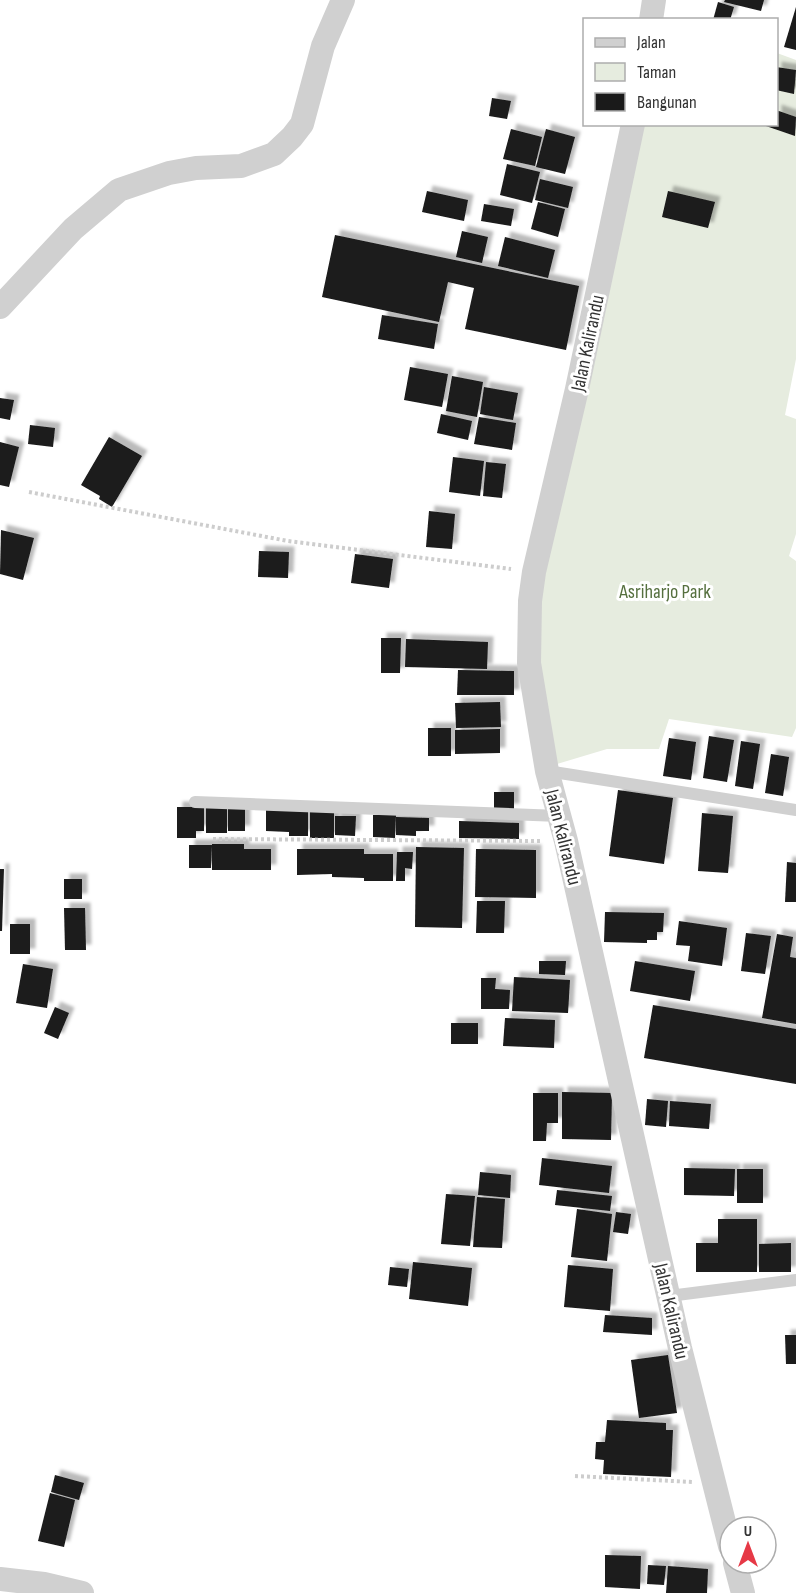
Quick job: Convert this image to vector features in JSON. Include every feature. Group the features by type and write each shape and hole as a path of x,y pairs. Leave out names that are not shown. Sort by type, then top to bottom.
{"street":[{"path":"4,298 73,229 119,190 169,173 196,168 241,166 274,154 292,138 302,124 323,46 343,0"},
{"path":"651,18 654,0"},
{"name":"Jalan Kalirandu","path":"633,126 577,389 534,572 530,601 529,663 547,771 566,842 669,1296 722,1515"},
{"path":"738,1575 743,1593"},
{"path":"9,1584 44,1584 82,1593"}],"lane":[{"path":"547,771 796,810"},
{"path":"195,802 559,816"},
{"path":"669,1296 796,1280"}],"path":[{"path":"29,492 288,541 534,572"},
{"path":"213,839 566,842"},
{"path":"575,1476 713,1483"}],"green space":[{"name":"Asriharjo Park","path":"778,53 796,60 796,359 785,415 796,419 796,534 789,556 796,561 796,728 792,737 669,719 659,749 607,749 557,764 537,678 536,572 634,126 778,126"}],"building":[{"path":"725,0 764,0 761,11 724,2"},
{"path":"718,2 734,7 731,18 714,18"},
{"path":"796,7 796,50 784,47"},
{"path":"778,67 796,70 794,94 778,90"},
{"path":"492,98 511,101 507,119 489,116"},
{"path":"778,111 796,117 795,136 766,126 778,126"},
{"path":"511,129 542,137 535,166 503,159"},
{"path":"546,129 575,137 565,174 536,167"},
{"path":"507,164 540,172 532,203 500,195"},
{"path":"540,179 573,187 568,208 535,200"},
{"path":"427,191 468,200 464,221 422,212"},
{"path":"668,191 715,202 708,228 662,217"},
{"path":"538,202 565,209 558,237 531,229"},
{"path":"484,204 514,209 511,226 481,221"},
{"path":"462,231 488,237 482,263 456,257"},
{"path":"335,235 579,286 566,350 465,329 474,288 448,282 439,322 322,297"},
{"path":"505,237 555,250 548,278 498,266"},
{"path":"382,315 438,324 434,349 378,339"},
{"path":"410,367 448,374 442,407 404,400"},
{"path":"452,376 483,382 477,417 446,411"},
{"path":"484,387 518,393 513,420 480,414"},
{"path":"0,398 14,400 10,420 0,418"},
{"path":"441,414 472,421 468,440 437,433"},
{"path":"479,417 516,423 512,450 474,444"},
{"path":"30,425 55,428 53,447 28,444"},
{"path":"109,437 142,456 112,507 99,499 100,496 81,485"},
{"path":"0,442 19,447 9,487 0,485"},
{"path":"453,457 484,461 480,496 449,492"},
{"path":"486,462 506,464 502,498 483,496"},
{"path":"429,511 455,514 452,549 426,547"},
{"path":"1,530 34,538 23,580 0,574"},
{"path":"259,551 289,552 288,578 258,577"},
{"path":"355,554 393,559 389,588 351,583"},
{"path":"381,638 401,638 400,673 381,673"},
{"path":"406,639 488,642 487,669 405,667"},
{"path":"458,670 514,671 514,695 457,695"},
{"path":"500,702 501,727 456,728 455,703"},
{"path":"428,728 451,728 451,756 428,756"},
{"path":"500,729 500,753 455,754 455,730"},
{"path":"709,736 734,740 727,782 703,778"},
{"path":"669,738 696,742 691,780 663,776"},
{"path":"741,741 760,744 753,789 735,786"},
{"path":"771,754 789,757 783,796 765,793"},
{"path":"618,790 673,798 664,864 609,856"},
{"path":"494,792 514,792 514,809 494,809"},
{"path":"206,805 227,805 227,833 206,833"},
{"path":"228,806 245,806 245,831 228,831"},
{"path":"177,807 204,807 204,831 196,831 196,838 177,838"},
{"path":"266,808 308,811 308,836 289,836 289,832 266,831"},
{"path":"310,811 334,811 334,838 310,838"},
{"path":"702,813 733,816 728,873 698,871"},
{"path":"373,815 396,815 395,838 373,837"},
{"path":"335,816 356,816 355,836 335,835"},
{"path":"396,817 429,818 429,831 416,831 416,836 396,835"},
{"path":"459,821 519,823 519,839 459,838"},
{"path":"212,844 244,844 244,849 271,849 271,870 212,870"},
{"path":"189,845 212,845 211,868 189,868"},
{"path":"416,847 464,848 462,928 415,927"},
{"path":"297,849 364,849 364,854 393,854 393,881 364,881 364,878 332,877 332,874 297,875"},
{"path":"476,849 536,850 536,898 475,897"},
{"path":"397,852 413,852 412,869 405,868 405,881 396,881"},
{"path":"787,862 796,863 796,902 785,902"},
{"path":"0,869 4,869 2,931 0,931"},
{"path":"64,879 82,879 82,899 64,899"},
{"path":"477,901 505,901 504,933 476,933"},
{"path":"64,908 85,908 86,950 65,950"},
{"path":"605,912 664,913 663,932 657,932 657,940 647,940 647,943 604,942"},
{"path":"679,921 727,928 722,966 688,961 690,946 676,945"},
{"path":"10,924 30,924 30,954 10,954"},
{"path":"746,933 771,936 765,974 741,971"},
{"path":"777,934 793,937 790,957 796,958 796,1024 762,1018"},
{"path":"539,961 566,961 565,975 539,974"},
{"path":"635,961 695,971 690,1001 630,991"},
{"path":"23,964 53,969 47,1008 16,1003"},
{"path":"514,977 570,980 568,1013 512,1011"},
{"path":"481,978 496,978 495,989 510,990 509,1009 481,1009"},
{"path":"653,1005 796,1029 796,1084 644,1058"},
{"path":"55,1007 69,1013 58,1039 44,1033"},
{"path":"505,1018 555,1020 554,1048 503,1046"},
{"path":"451,1023 478,1023 478,1044 451,1044"},
{"path":"562,1092 612,1093 611,1140 562,1139"},
{"path":"533,1093 558,1093 558,1123 547,1123 546,1141 533,1141"},
{"path":"647,1099 668,1101 666,1127 645,1125"},
{"path":"670,1101 711,1104 709,1129 669,1126"},
{"path":"542,1158 612,1166 609,1193 539,1185"},
{"path":"684,1168 735,1169 734,1196 684,1195"},
{"path":"737,1169 763,1169 763,1203 737,1203"},
{"path":"480,1172 511,1175 510,1198 478,1195"},
{"path":"557,1190 612,1196 610,1211 555,1205"},
{"path":"446,1194 475,1196 470,1246 441,1244"},
{"path":"477,1197 505,1199 502,1248 473,1247"},
{"path":"577,1209 612,1214 607,1261 571,1257"},
{"path":"616,1212 631,1214 628,1234 613,1232"},
{"path":"718,1219 757,1219 757,1272 696,1272 696,1243 718,1243"},
{"path":"791,1243 791,1272 759,1272 759,1244"},
{"path":"413,1262 472,1268 468,1306 409,1299"},
{"path":"568,1265 613,1269 610,1311 564,1307"},
{"path":"390,1267 409,1269 407,1287 388,1285"},
{"path":"605,1315 652,1318 652,1335 603,1332"},
{"path":"785,1335 796,1335 796,1364 786,1364"},
{"path":"668,1355 677,1413 639,1418 631,1360"},
{"path":"607,1420 666,1423 666,1430 673,1430 671,1477 603,1474 604,1460 595,1459 596,1442 605,1442"},
{"path":"55,1475 84,1483 79,1500 51,1492"},
{"path":"50,1493 75,1500 64,1547 38,1541"},
{"path":"605,1555 641,1556 640,1589 605,1587"},
{"path":"648,1565 666,1566 664,1585 647,1584"},
{"path":"668,1566 708,1569 707,1593 666,1593"}]}
